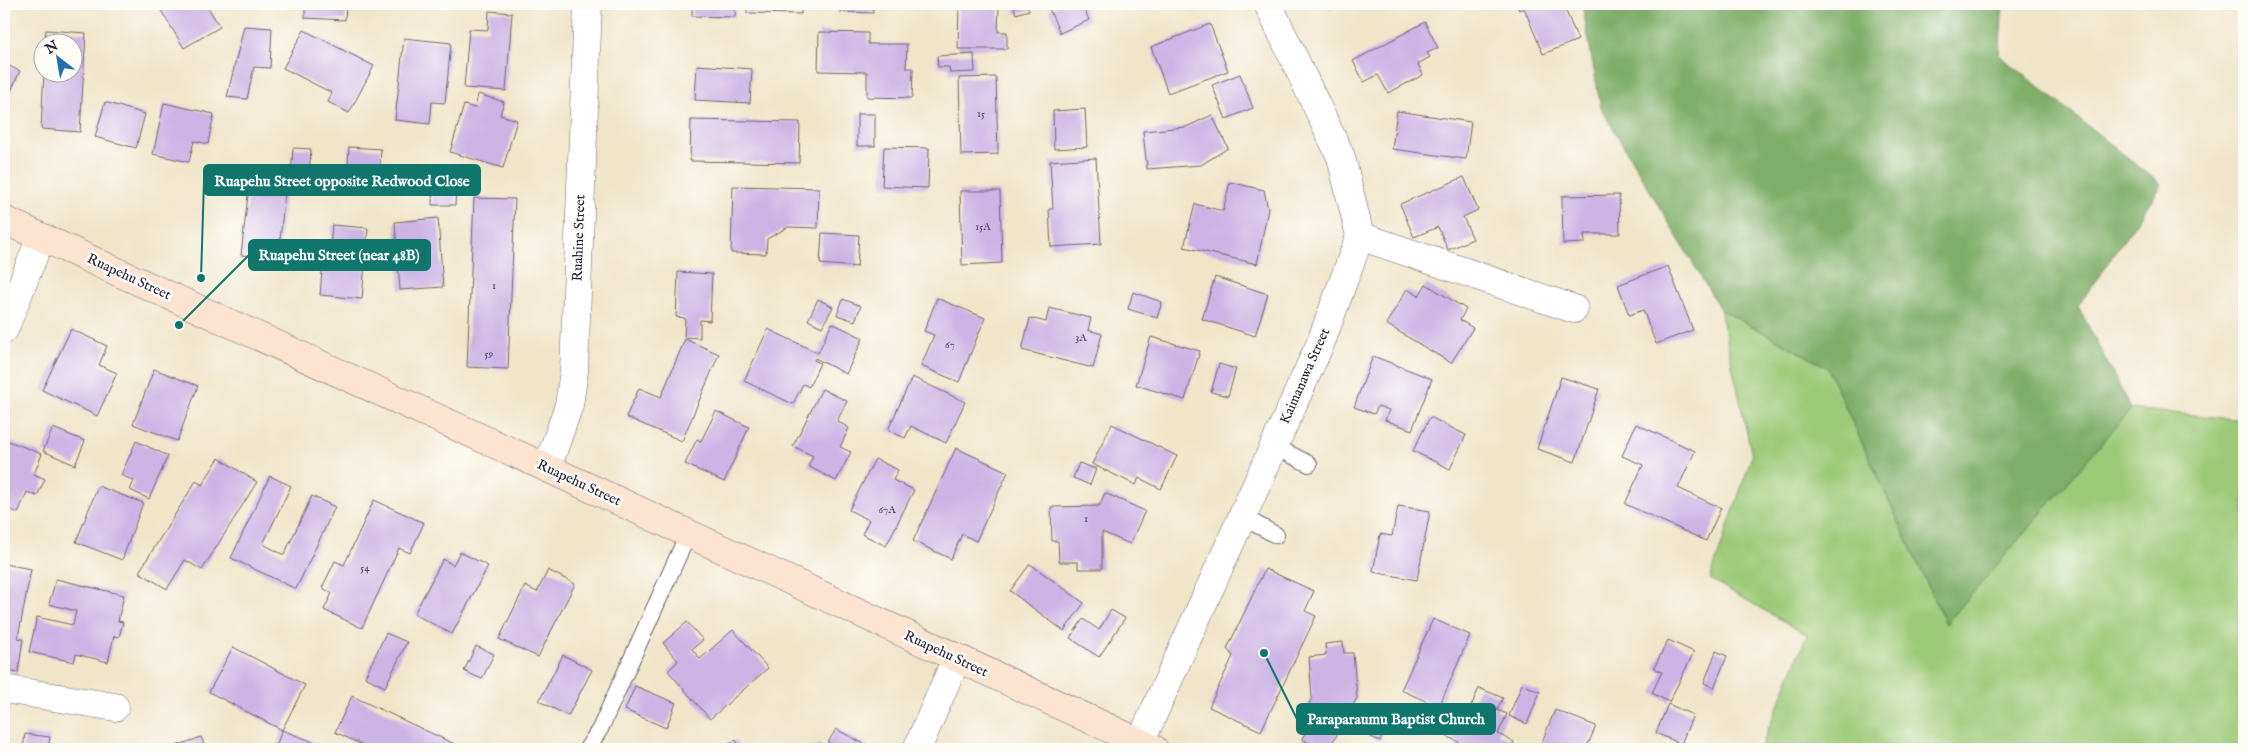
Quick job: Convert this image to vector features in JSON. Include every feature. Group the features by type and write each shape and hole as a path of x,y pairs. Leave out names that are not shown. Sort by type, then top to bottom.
{"street":[{"name":"Ruahine Street","path":"547,468 569,405 574,371 588,4"},
{"path":"1268,4 1341,157 1360,236 1574,309"},
{"name":"Ruapehu Street","path":"4,220 547,468 1147,746"},
{"name":"Kaimanawa Street","path":"1147,746 1241,516 1321,342 1360,236"},
{"path":"4,330 41,237"},
{"path":"917,749 956,659"},
{"path":"4,689 115,707"}],"lane":[{"path":"1274,446 1309,464"},
{"path":"1241,516 1276,535"},
{"path":"587,749 600,729 688,534"}],"green space":[{"path":"1582,4 2003,4 1999,55 2162,185 2078,306 2131,409 1946,624 1827,367 1720,309 1601,108"},
{"path":"1720,309 1827,367 1946,624 2131,409 2244,420 2244,749 1760,749 1807,635 1710,579 1752,456"}],"building":[{"path":"157,4 206,4 220,27 184,48"},
{"path":"305,4 346,4 345,20 305,18"},
{"path":"692,4 736,4 735,17 692,16"},
{"path":"747,4 801,4 801,14 747,13"},
{"path":"841,4 873,4 873,13 840,12"},
{"path":"959,4 999,4 998,32 1007,32 1007,49 958,49"},
{"path":"1013,4 1027,4 1029,10 1016,14"},
{"path":"1061,4 1082,4 1089,20 1060,33 1049,9"},
{"path":"1328,4 1344,4 1330,9"},
{"path":"1517,4 1563,4 1578,40 1543,54 1524,8 1519,10"},
{"path":"489,11 512,13 506,91 464,88 469,29 488,30"},
{"path":"1425,22 1438,48 1427,53 1430,57 1418,64 1423,75 1388,93 1378,75 1364,82 1353,61"},
{"path":"1210,24 1228,71 1168,93 1151,47"},
{"path":"244,26 272,28 270,68 254,67 247,99 227,97"},
{"path":"46,30 73,32 46,32"},
{"path":"304,30 374,66 349,113 328,102 332,93 283,68"},
{"path":"819,32 868,33 868,44 907,44 906,68 913,68 912,98 867,97 867,72 818,71"},
{"path":"82,33 86,33 80,132 41,129 43,82 82,82"},
{"path":"404,38 451,43 445,103 432,102 430,124 395,120"},
{"path":"974,54 975,72 950,73 949,67 938,67 937,56"},
{"path":"4,64 20,71 4,106"},
{"path":"697,65 752,69 750,103 695,100"},
{"path":"1240,74 1253,108 1226,119 1212,85"},
{"path":"996,77 998,154 961,155 959,78"},
{"path":"478,94 504,102 500,115 517,120 503,168 450,152 464,105 475,108"},
{"path":"105,102 145,114 136,148 95,137"},
{"path":"164,103 214,114 208,144 194,141 189,162 153,154"},
{"path":"1085,109 1087,147 1054,149 1053,111"},
{"path":"1397,111 1471,122 1466,159 1392,149"},
{"path":"857,114 875,114 875,146 857,146"},
{"path":"1212,115 1228,148 1201,165 1147,169 1143,131 1186,127"},
{"path":"691,120 800,122 799,163 690,161"},
{"path":"349,147 381,149 379,181 347,179"},
{"path":"884,147 929,148 928,188 882,186"},
{"path":"293,148 311,149 309,176 291,175"},
{"path":"1096,158 1101,244 1051,247 1049,209 1053,209 1050,161"},
{"path":"433,175 457,176 455,205 432,205"},
{"path":"1464,177 1478,210 1463,217 1473,239 1448,250 1438,227 1414,237 1400,204"},
{"path":"250,178 286,182 278,259 241,255"},
{"path":"1230,182 1264,190 1268,209 1257,264 1184,247 1195,204 1223,211"},
{"path":"733,186 819,188 818,228 788,227 767,239 766,254 731,253"},
{"path":"960,191 1000,191 1002,263 962,265"},
{"path":"1619,195 1620,234 1584,234 1585,243 1563,244 1562,196"},
{"path":"474,198 515,199 508,369 467,367"},
{"path":"438,218 443,287 400,290 395,222"},
{"path":"332,225 368,228 362,299 320,295 323,259 329,260"},
{"path":"822,233 859,235 857,267 820,264"},
{"path":"1668,266 1693,330 1656,344 1643,310 1629,315 1618,285"},
{"path":"678,272 712,274 710,321 700,320 700,338 684,337 685,318 676,317"},
{"path":"1215,277 1268,294 1255,336 1202,319"},
{"path":"1426,284 1466,309 1460,320 1473,328 1451,363 1386,324 1407,289 1419,296"},
{"path":"1133,292 1162,302 1157,318 1128,309"},
{"path":"937,298 985,318 959,382 921,366 934,335 924,331"},
{"path":"818,299 833,307 822,327 808,320"},
{"path":"843,299 861,306 855,321 837,315"},
{"path":"1049,308 1091,318 1088,330 1102,334 1093,368 1022,350 1030,318 1046,322"},
{"path":"832,323 863,338 846,374 815,358 814,360 820,363 809,387 803,384 793,404 744,381 768,329 818,353"},
{"path":"71,329 107,346 99,365 117,373 97,416 42,390"},
{"path":"1151,337 1200,351 1185,400 1136,385"},
{"path":"685,339 719,354 682,441 626,417 639,388 661,397"},
{"path":"1373,356 1432,379 1412,430 1385,420 1389,410 1378,406 1374,414 1354,407"},
{"path":"1219,364 1236,369 1228,396 1211,392"},
{"path":"154,369 198,386 177,441 133,424"},
{"path":"912,377 965,402 946,443 911,426 905,438 888,430"},
{"path":"1561,377 1599,389 1575,462 1537,449"},
{"path":"822,389 847,401 837,421 849,428 840,447 851,452 836,481 808,466 813,456 793,446"},
{"path":"716,411 749,427 724,482 685,464 697,439 701,441"},
{"path":"1430,417 1466,435 1450,469 1413,451"},
{"path":"1112,424 1177,456 1161,489 1139,478 1136,485 1092,464"},
{"path":"1636,424 1695,451 1678,488 1721,508 1706,541 1625,504 1643,465 1622,456"},
{"path":"53,428 85,441 75,465 43,451"},
{"path":"6,440 42,454 34,474 45,479 37,496 27,492 18,513 4,507 4,446"},
{"path":"136,441 168,456 149,499 130,490 134,481 121,475"},
{"path":"956,448 1008,472 976,541 962,534 951,559 913,541"},
{"path":"219,458 257,482 202,570 185,560 167,589 139,572 196,481 202,485"},
{"path":"875,459 898,470 893,480 914,490 886,546 862,534 869,520 849,510"},
{"path":"1079,463 1096,469 1090,485 1073,478"},
{"path":"270,476 291,486 263,544 284,555 312,496 335,507 296,589 231,558"},
{"path":"98,486 143,503 122,560 76,542"},
{"path":"1105,493 1145,511 1130,544 1102,532 1102,569 1078,569 1078,562 1059,562 1058,541 1052,541 1051,507 1099,506"},
{"path":"374,500 424,523 410,553 399,548 362,628 324,610 332,593 322,588 335,561 344,565"},
{"path":"1398,506 1430,511 1417,580 1373,572 1380,534 1392,536"},
{"path":"460,552 488,566 452,634 414,614 443,559 453,565"},
{"path":"4,564 31,569 18,638 23,639 18,673 4,670"},
{"path":"1030,564 1084,603 1064,631 1010,591"},
{"path":"1265,569 1314,591 1305,611 1316,616 1261,731 1209,707 1233,656 1227,649"},
{"path":"548,570 575,584 538,657 499,639 525,586 537,592"},
{"path":"56,579 124,595 118,621 123,622 119,637 114,636 108,662 76,654 74,662 29,652 37,617 73,625 76,611 49,604"},
{"path":"1111,610 1125,618 1099,657 1070,638 1083,619 1099,630"},
{"path":"1433,619 1470,635 1439,707 1401,690"},
{"path":"687,622 703,640 692,649 700,659 733,630 768,668 710,719 668,671 678,661 663,643"},
{"path":"386,633 407,642 385,687 365,677"},
{"path":"1668,640 1694,652 1669,702 1652,693 1662,672 1654,668"},
{"path":"1343,642 1344,653 1353,653 1357,698 1329,749 1321,749 1302,739 1306,731 1297,726 1312,698 1309,657 1326,655 1325,644"},
{"path":"476,646 494,654 482,679 464,671"},
{"path":"233,647 305,685 282,730 209,692"},
{"path":"1716,651 1727,656 1714,688 1704,683"},
{"path":"563,655 592,670 568,716 539,701"},
{"path":"1522,684 1540,692 1527,724 1509,716"},
{"path":"635,686 676,703 666,728 625,710"},
{"path":"1479,688 1503,698 1497,710 1507,714 1498,734 1514,742 1510,749 1456,749 1459,742 1437,732 1446,711 1465,720"},
{"path":"352,696 465,749 371,749 335,732"},
{"path":"1668,704 1693,715 1681,744 1656,733"},
{"path":"1555,710 1596,726 1586,749 1539,749"},
{"path":"1377,714 1389,720 1380,741 1367,735"},
{"path":"836,729 868,746 866,749 815,749 818,744 825,748"},
{"path":"282,730 324,746 323,749 275,749"},
{"path":"25,734 50,737 48,749 23,749"},
{"path":"201,737 206,749 168,749"},
{"path":"736,740 741,749 720,749"}],"place":[{"name":"Ruapehu Street opposite Redwood Close","path":"201,278"},
{"name":"Ruapehu Street (near 48B)","path":"179,325"},
{"name":"Paraparaumu Baptist Church","path":"1264,653"}]}
